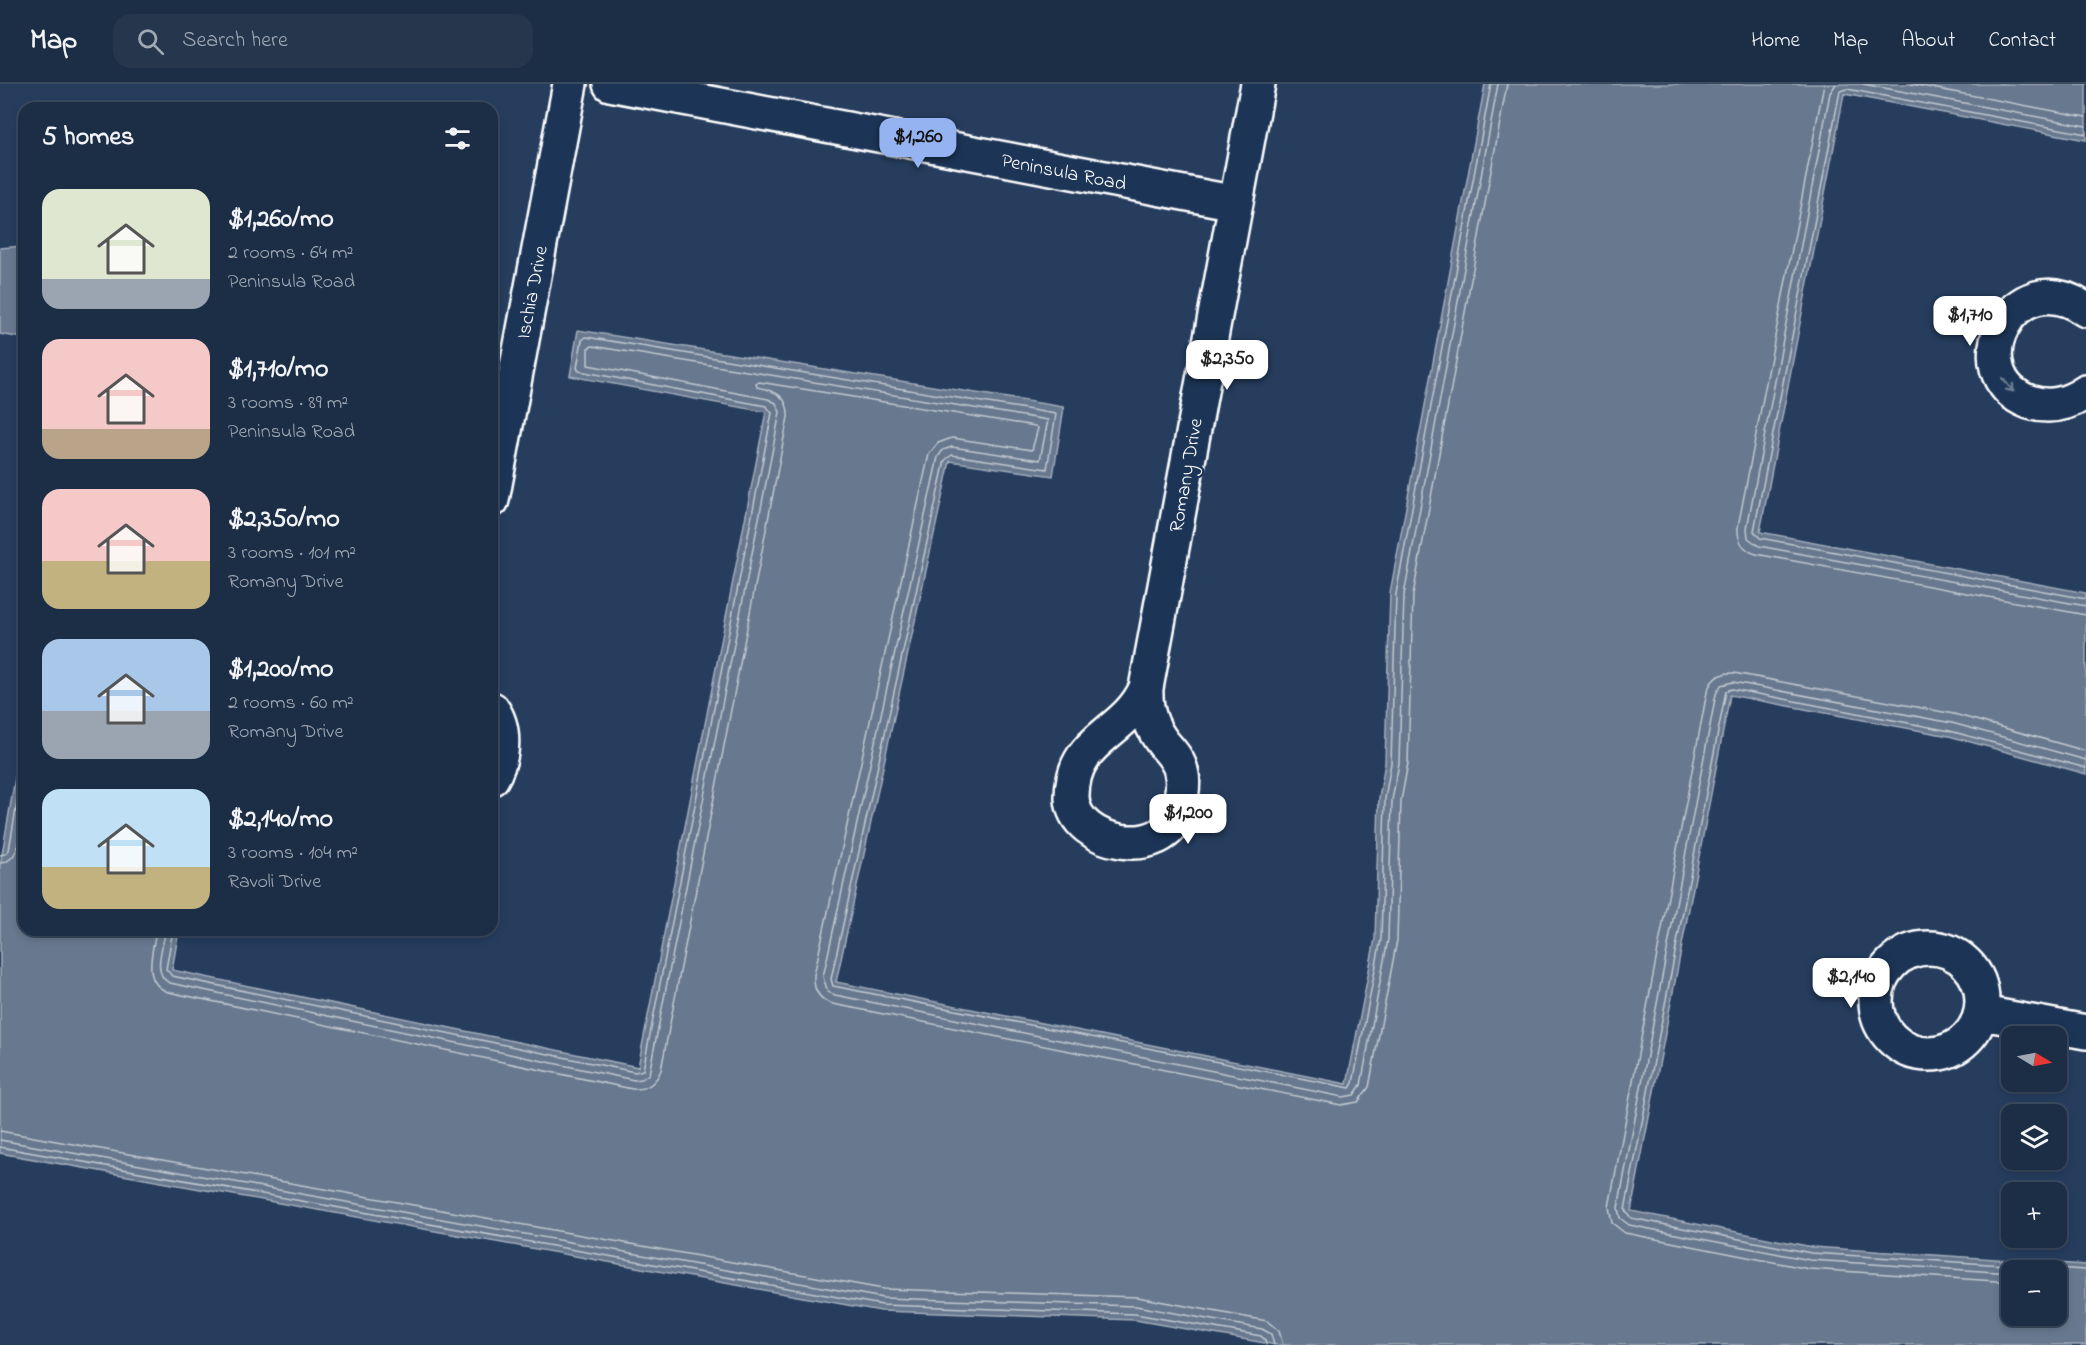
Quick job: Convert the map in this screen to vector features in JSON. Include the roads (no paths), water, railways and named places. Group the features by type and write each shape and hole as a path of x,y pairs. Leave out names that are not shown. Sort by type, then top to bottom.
{"street":[{"name":"Ischia Drive","path":"498,468 570,84"},
{"name":"Peninsula Road","path":"610,84 1236,203"},
{"name":"Romany Drive","path":"1146,688 1258,84"},
{"path":"2086,310 2069,300 2050,296 2032,299 2015,308 2003,322 1996,339 1995,357 2000,374 2009,388 2023,399 2039,405 2056,405 2072,401 2086,392"},
{"path":"498,720 502,740 498,762"},
{"path":"1982,1012 2086,1032"}],"water":[{"path":"1485,84 2086,84 2086,140 1844,94 1760,532 2086,593 2086,774 1949,736 1730,695 1631,1211 1812,1247 2010,1260 2001,1260 2001,1326 2067,1326 2067,1264 2086,1265 2086,1345 1276,1345 1135,1320 881,1311 0,1153 0,866 18,761 18,936 178,936 172,970 638,1067 766,412 570,376 578,330 1064,407 1053,476 950,461 836,982 1347,1084 1375,939 1379,798 1385,763 1390,593"},
{"path":"18,246 18,337 0,334 0,248"}]}
